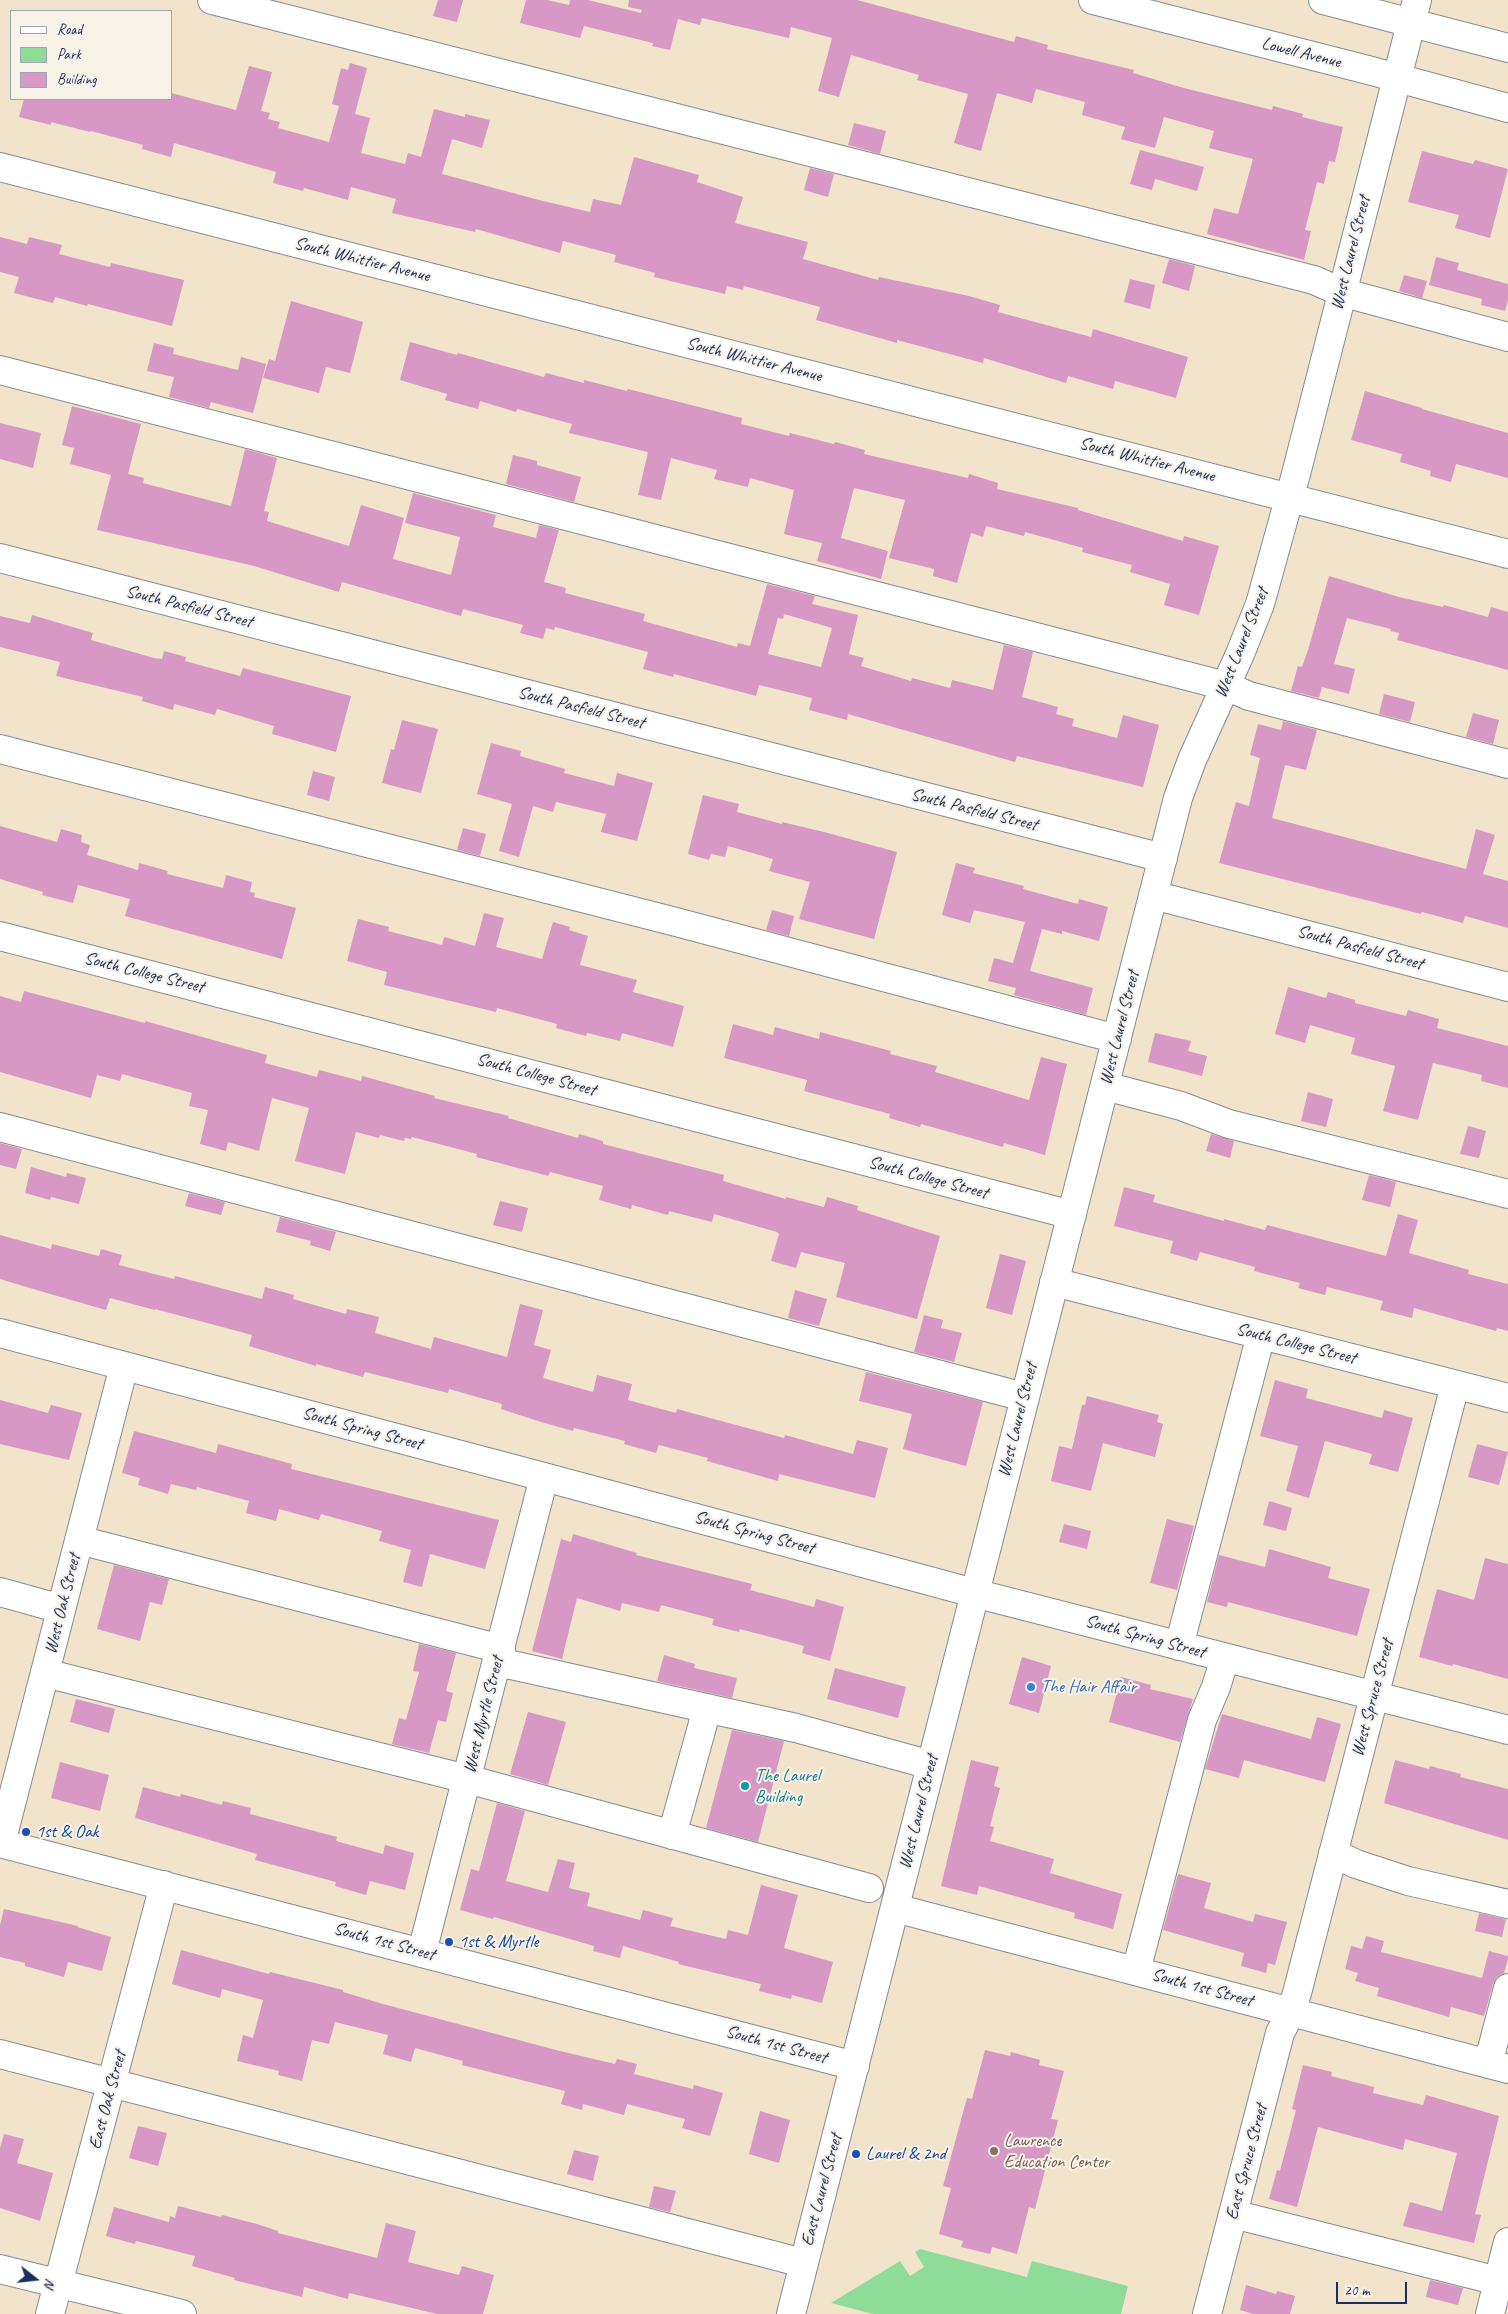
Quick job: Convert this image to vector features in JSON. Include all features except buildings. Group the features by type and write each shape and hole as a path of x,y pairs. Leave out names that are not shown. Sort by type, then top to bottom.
{"street":[{"path":"212,0 1314,280 1341,292 1508,337"},
{"name":"Lowell Avenue","path":"1093,0 1508,108"},
{"path":"1323,0 1414,11 1508,48"},
{"name":"West Laurel Street","path":"855,2066 1178,798 1192,760 1226,686 1260,604 1290,497 1414,11"},
{"name":"South Whittier Avenue","path":"0,167 1508,554"},
{"path":"0,370 1226,686 1249,696 1508,764"},
{"name":"South Pasfield Street","path":"0,558 1163,858"},
{"path":"0,749 676,922 1117,1039"},
{"name":"South Pasfield Street","path":"1153,895 1508,987"},
{"name":"South College Street","path":"0,936 1072,1215"},
{"path":"1105,1086 1181,1106 1229,1124 1508,1194"},
{"path":"0,1127 1024,1397"},
{"name":"South College Street","path":"1054,1282 1508,1398"},
{"name":"South Spring Street","path":"0,1334 544,1477 974,1593 1508,1730"},
{"path":"1179,1646 1261,1335"},
{"name":"West Oak Street","path":"0,1843 124,1366"},
{"name":"West Spruce Street","path":"1291,2012 1455,1384"},
{"name":"West Myrtle Street","path":"422,1952 468,1779 544,1477"},
{"path":"79,1540 499,1655 707,1709 796,1728 931,1765"},
{"path":"0,1592 61,1609"},
{"path":"1136,1971 1202,1720 1216,1687 1225,1658"},
{"path":"45,1673 468,1779 869,1888"},
{"path":"672,1834 707,1709"},
{"name":"South 1st Street","path":"0,1843 855,2066"},
{"path":"1333,1853 1356,1864 1408,1881 1508,1904"},
{"name":"East Oak Street","path":"50,2314 164,1885"},
{"name":"South 1st Street","path":"895,1908 1498,2067"},
{"path":"1498,2067 1508,1988"},
{"name":"East Spruce Street","path":"1207,2314 1280,2033 1291,2012"},
{"path":"0,2054 803,2263"},
{"name":"East Laurel Street","path":"790,2314 855,2066"},
{"path":"1233,2214 1498,2281"},
{"path":"1490,2314 1508,2242"},
{"path":"0,2269 182,2314"}],"green space":[{"path":"920,2249 1027,2277 1032,2261 1128,2286 1121,2314 873,2314 831,2303 900,2261 910,2276 924,2267 915,2252"}],"place":[{"name":"The Hair Affair","path":"1031,1687"},
{"name":"The Laurel Building","path":"745,1786"},
{"name":"1st & Oak","path":"26,1832"},
{"name":"1st & Myrtle","path":"449,1942"},
{"name":"Lawrence Education Center","path":"994,2151"},
{"name":"Laurel & 2nd","path":"856,2154"}]}
